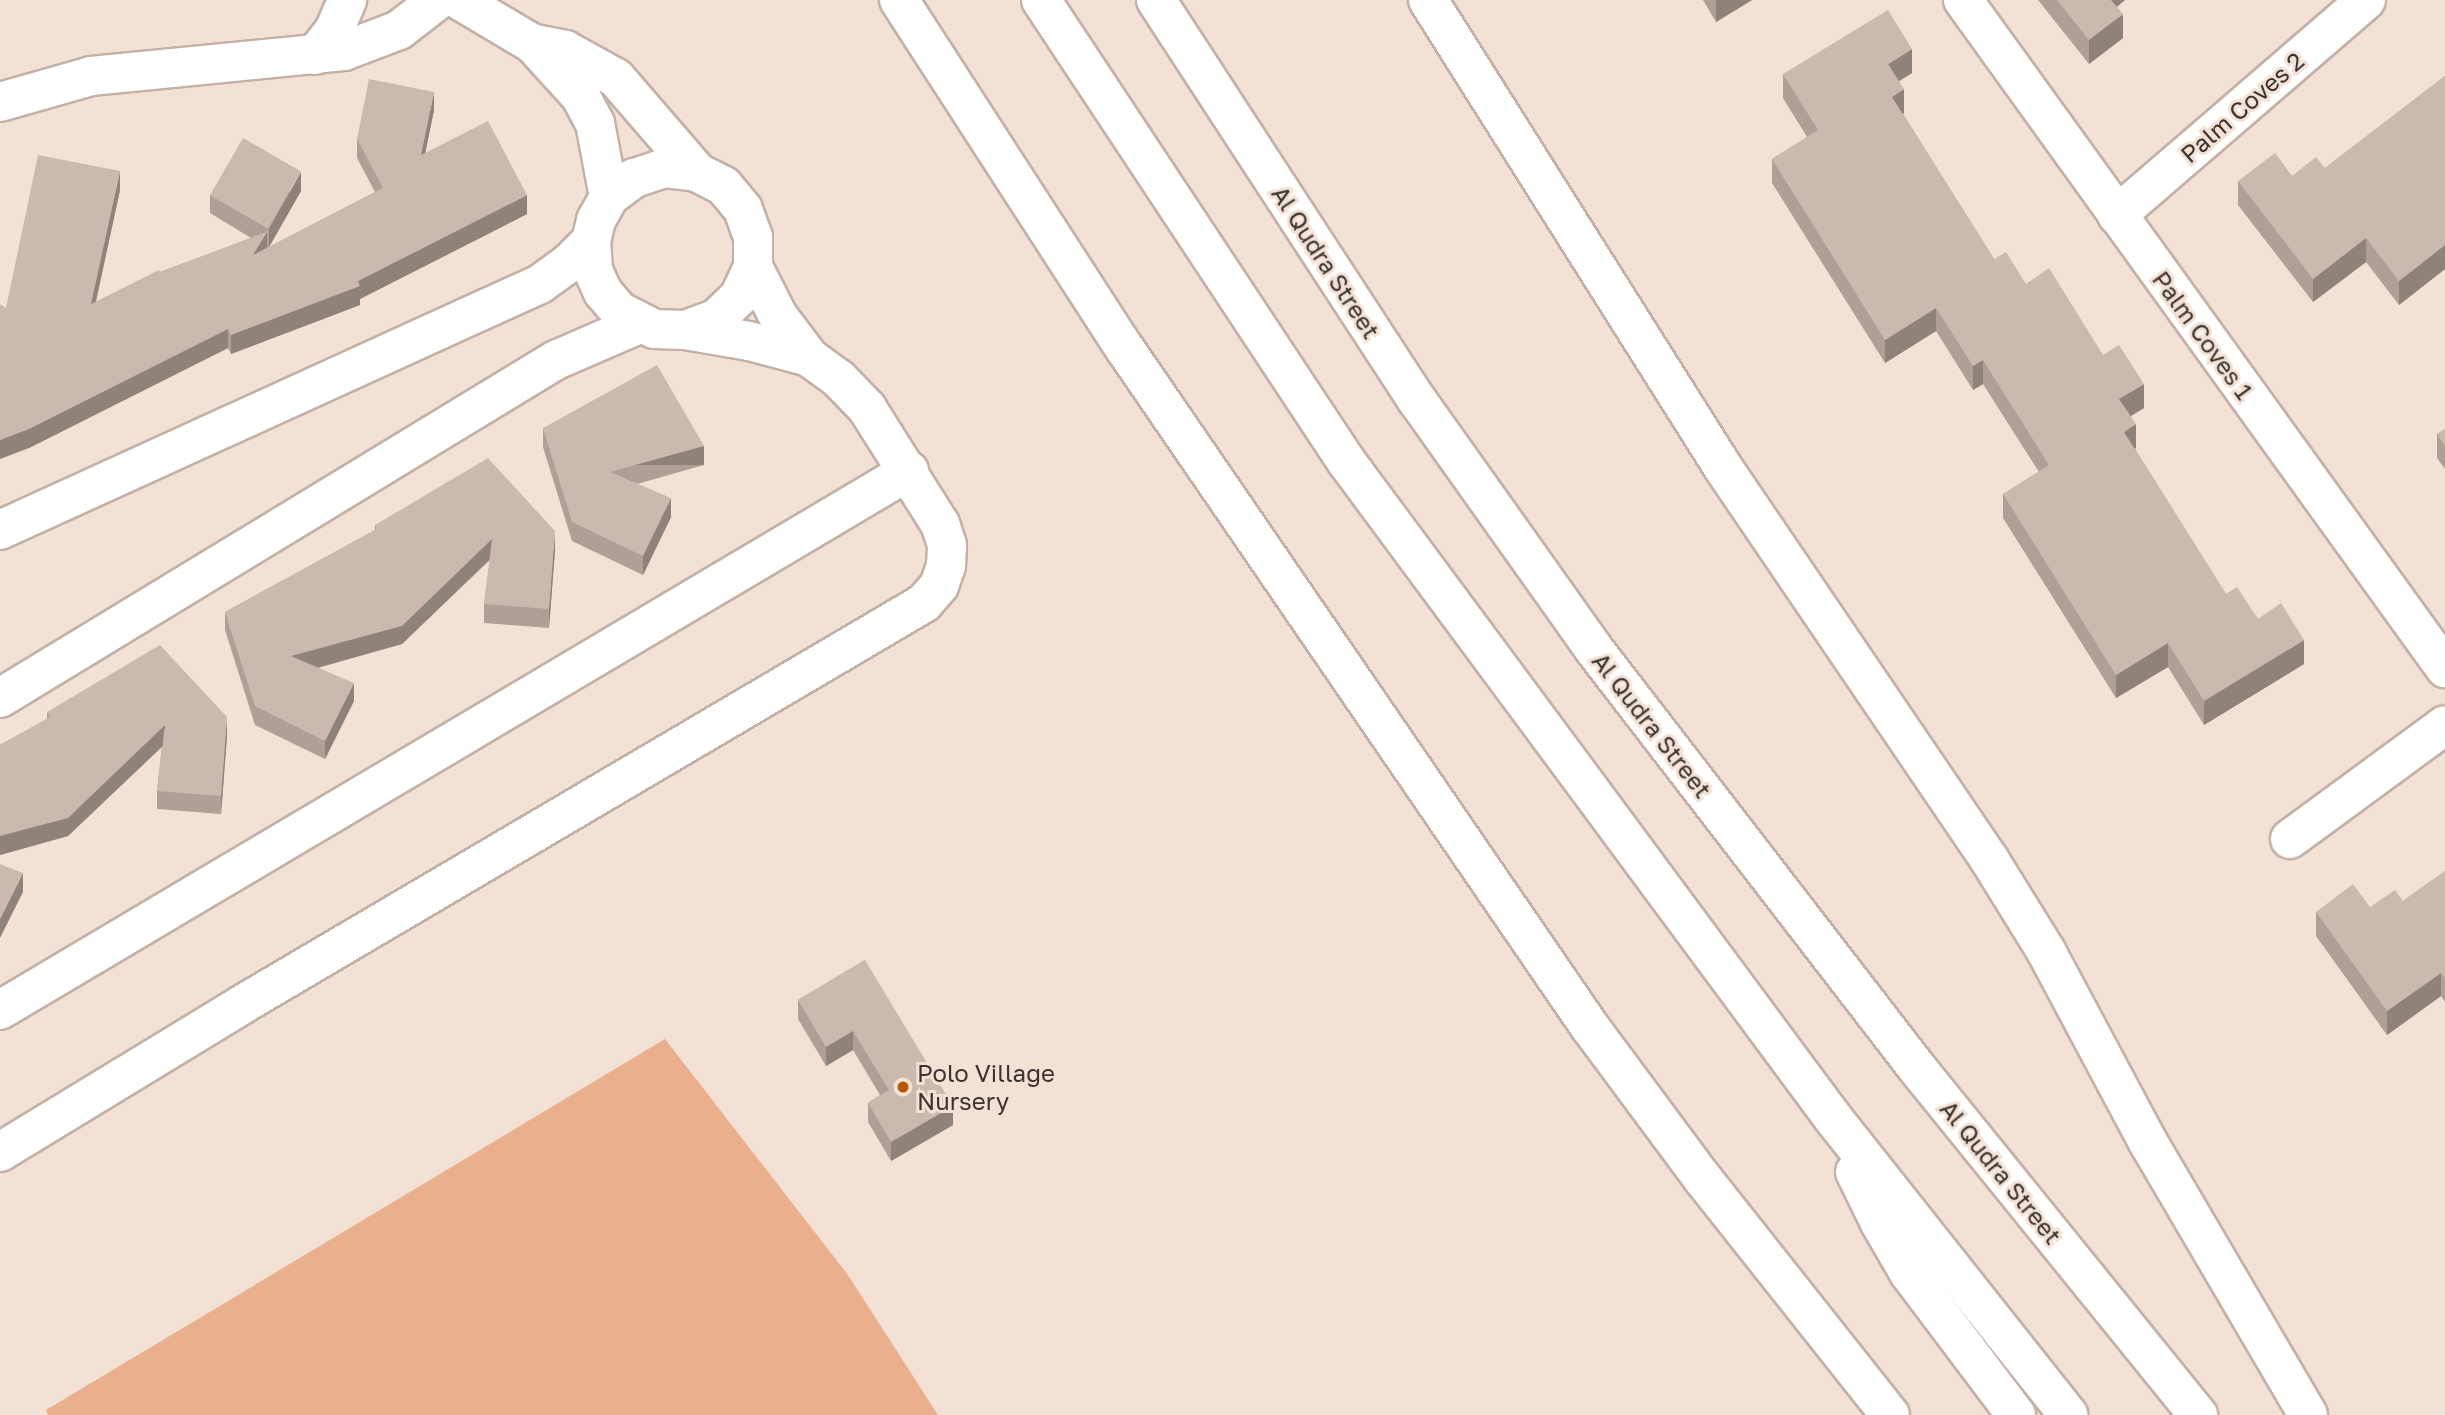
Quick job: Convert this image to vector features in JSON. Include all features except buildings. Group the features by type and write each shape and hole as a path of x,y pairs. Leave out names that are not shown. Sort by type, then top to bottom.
{"main road":[{"path":"315,55 334,31 347,0"},
{"path":"0,102 91,75 344,51 399,30 438,0"},
{"path":"459,0 533,44 581,97 595,123 609,197"},
{"path":"899,0 1125,349 1590,1027 1744,1233 1890,1415"},
{"path":"1041,0 1346,461 1833,1118 2068,1415"},
{"name":"Al Qudra Street","path":"1156,0 1417,400 1593,648 1917,1068 2198,1415"},
{"path":"1428,0 1739,491 1996,870 2086,1022 2148,1142 2308,1415"},
{"name":"Palm Coves 1","path":"1963,0 2445,668"},
{"name":"Palm Coves 2","path":"2118,215 2366,0"},
{"path":"533,44 565,50 616,78 697,172"},
{"path":"685,330 716,319 739,297 753,267 753,237 743,209 724,186 697,172 665,168 634,178 609,197 596,220 591,241 593,270 603,292 618,311 639,324 669,331 685,330 749,341 809,357"},
{"path":"0,530 540,284 568,264 591,241"},
{"path":"0,1152 243,1004 924,603 939,586 946,566 947,545 940,524 867,408 839,379 809,357 778,316 753,267"},
{"path":"0,698 556,360 639,324"},
{"path":"0,1010 909,471"},
{"path":"2290,839 2445,725"},
{"path":"1833,1118 1880,1223 1909,1273 2016,1415"}],"shaded area":[{"path":"665,1039 848,1275 938,1415 48,1415 46,1410"}],"place":[{"name":"Polo Village Nursery","path":"903,1087"}]}
